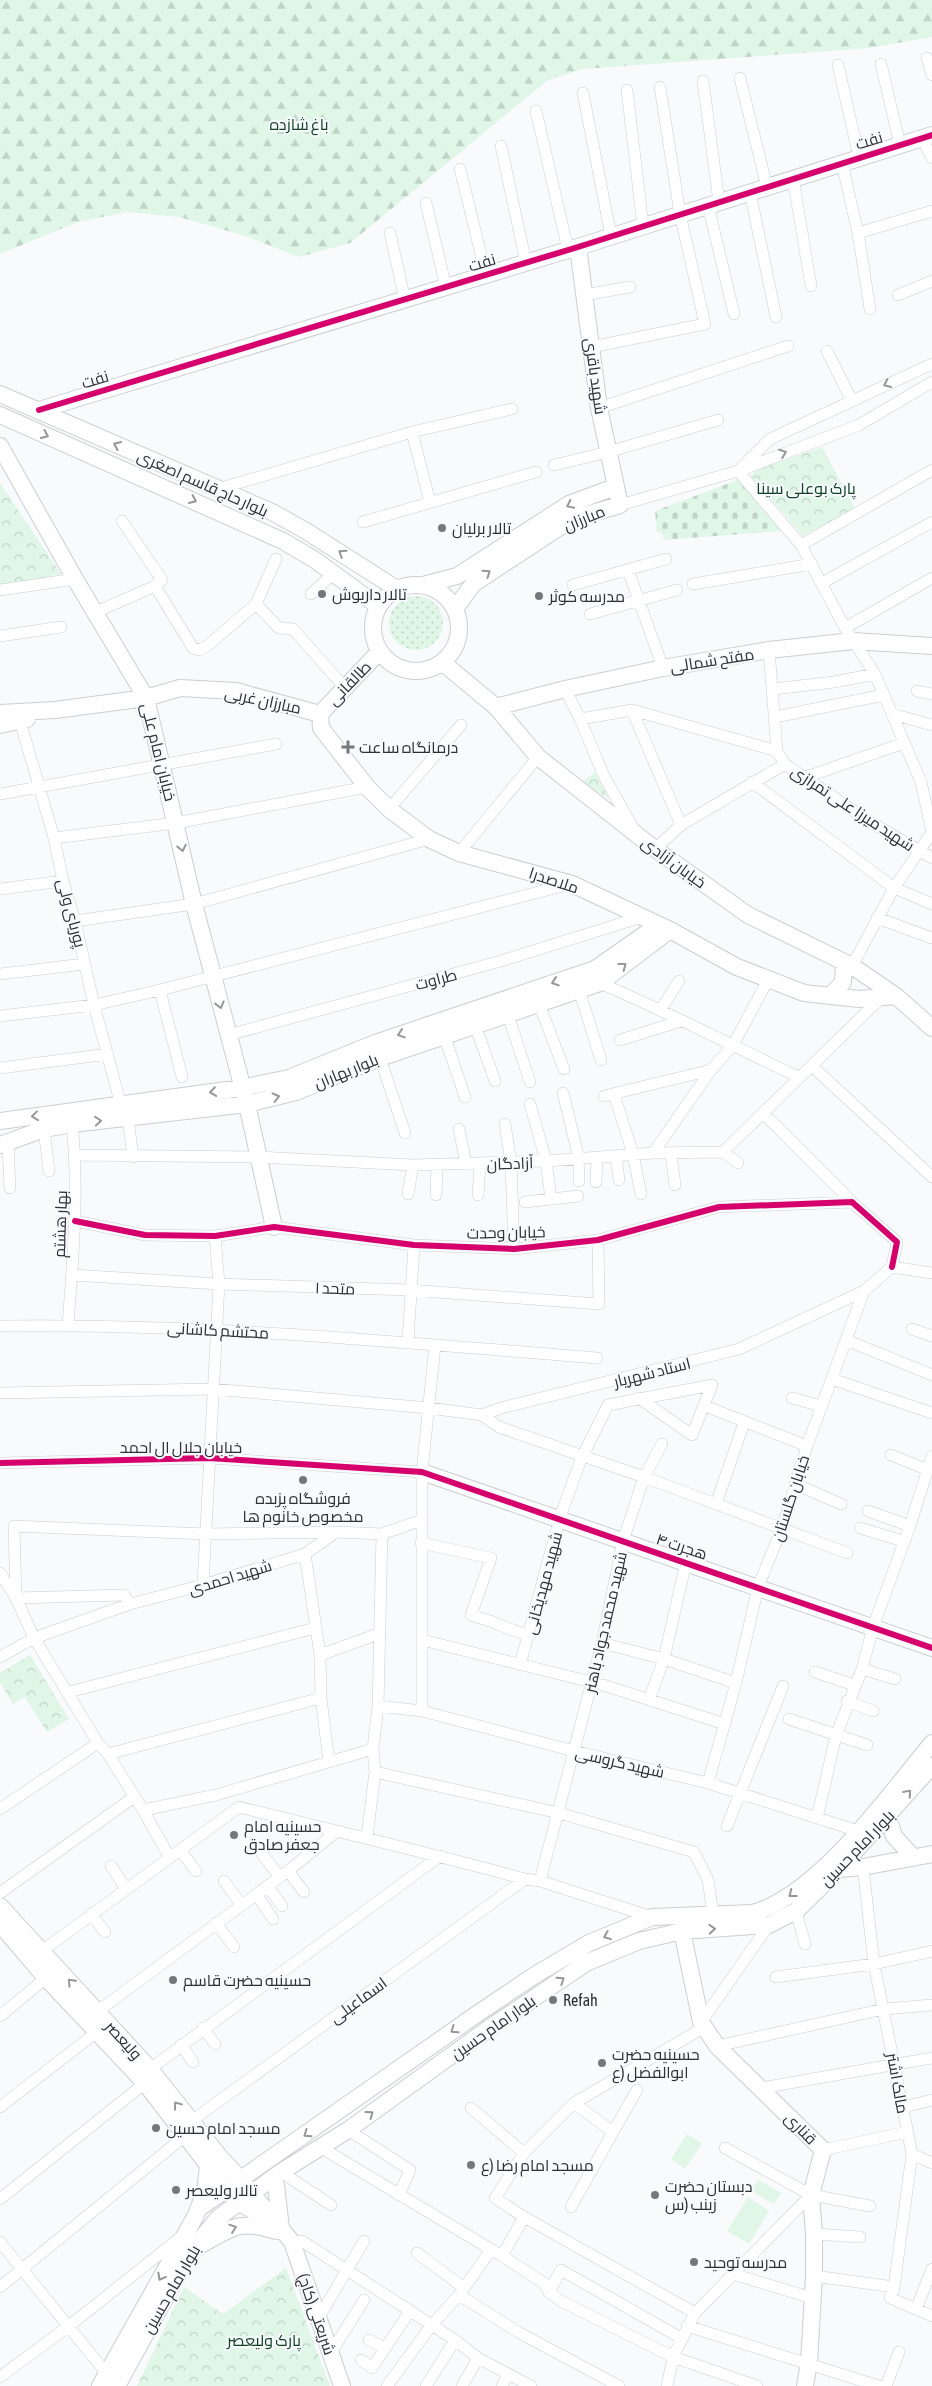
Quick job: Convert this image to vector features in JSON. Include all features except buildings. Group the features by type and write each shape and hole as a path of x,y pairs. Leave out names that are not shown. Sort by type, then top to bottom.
{"street":[{"path":"927,58 932,75"},
{"path":"881,64 900,145"},
{"path":"838,65 860,157"},
{"path":"740,78 767,186"},
{"path":"703,81 714,203 734,314"},
{"path":"591,347 705,324 680,214 660,87"},
{"path":"627,90 642,226"},
{"path":"583,93 610,236"},
{"path":"536,111 573,248"},
{"path":"927,136 932,158"},
{"name":"نفت","path":"39,410 526,263 927,136"},
{"path":"501,146 526,263"},
{"path":"842,163 858,233 870,309"},
{"path":"460,170 486,275"},
{"path":"793,178 811,286"},
{"path":"750,192 776,317"},
{"path":"426,203 446,287"},
{"path":"858,233 932,211"},
{"path":"390,233 405,300"},
{"name":"شهید باقری","path":"573,248 584,295 599,408 620,504"},
{"path":"898,295 932,281"},
{"path":"584,295 630,287"},
{"path":"599,408 788,346"},
{"path":"828,351 851,400"},
{"name":"مبارزان","path":"738,470 770,439 932,364"},
{"name":"مبارزان","path":"455,609 473,584 572,519 738,470 859,425 932,382"},
{"name":"بلوار حاج قاسم اصغری","path":"0,394 272,512 306,530 397,589"},
{"path":"218,489 412,432 512,409"},
{"name":"بلوار حاج قاسم اصغری","path":"0,415 283,542 334,574 378,606"},
{"path":"554,465 608,452 718,420"},
{"path":"412,432 430,502"},
{"name":"خیابان امام علی","path":"0,446 146,698 194,904 246,1104 274,1227"},
{"path":"738,470 800,545 812,564 849,635 875,674 904,743 926,783 932,832 894,888 848,964 843,982 831,995"},
{"path":"800,545 932,470"},
{"path":"363,522 536,472"},
{"name":"مبارزان","path":"423,585 457,576 569,504 615,487"},
{"path":"96,612 161,582 162,577 122,521"},
{"path":"822,583 932,522"},
{"path":"155,586 195,650 207,646 256,604 276,559"},
{"path":"573,585 666,559"},
{"path":"694,584 812,564"},
{"path":"350,586 357,581 362,566"},
{"path":"628,570 663,668"},
{"path":"310,594 334,574"},
{"path":"0,590 75,578"},
{"path":"849,635 932,578"},
{"path":"410,585 423,585 436,590 447,598 455,609 459,623 458,637 452,651 442,662 431,668 417,671 404,669 392,664 379,652 373,631 374,618 378,606 386,596 397,589 410,585"},
{"path":"590,614 677,590"},
{"path":"256,604 279,628 293,629 345,688"},
{"path":"0,636 61,626"},
{"name":"مفتح شمالی","path":"496,707 565,689 663,668 849,635 932,646"},
{"path":"770,650 777,751"},
{"name":"طالقانی","path":"320,714 379,652"},
{"name":"خیابان آزادی","path":"442,662 496,707 538,757 655,850 748,915 848,964 932,1028"},
{"path":"774,689 834,682 875,674"},
{"name":"مبارزان غربی","path":"146,698 180,688 236,691 320,714"},
{"path":"565,689 604,776 638,836"},
{"path":"917,691 932,694"},
{"path":"774,717 884,695"},
{"path":"1,714 55,710 146,698"},
{"path":"1,714 20,722 55,710"},
{"path":"632,710 681,825"},
{"name":"شهید میرزا علی تمرازی","path":"580,719 632,710 777,751 785,764 806,776 867,820 932,858"},
{"name":"ملاصدرا","path":"320,714 321,728 367,787 389,809 429,839 459,853 572,884 768,980 804,993 859,999 889,997"},
{"path":"892,714 932,725"},
{"name":"پوریای ولی","path":"20,722 54,838 94,1005 125,1112 133,1157"},
{"path":"389,809 461,725"},
{"path":"806,776 904,743"},
{"path":"0,794 276,744"},
{"path":"459,853 538,757"},
{"path":"655,850 681,825 785,764"},
{"path":"752,782 894,888 932,904"},
{"path":"54,838 176,823 367,787"},
{"path":"75,921 194,904 429,839"},
{"path":"0,889 63,881"},
{"path":"0,1016 94,1005 160,990 572,884"},
{"name":"طراوت","path":"228,1035 501,961 642,917"},
{"path":"877,918 932,938"},
{"name":"بلوار بهاران","path":"0,1121 246,1104 296,1092 380,1058 444,1035 600,983 664,928"},
{"name":"بلوار بهاران","path":"4,1144 44,1129 289,1078 375,1042 596,969 664,928"},
{"path":"0,974 84,964"},
{"path":"661,1009 679,980"},
{"path":"652,1153 711,1070 733,1045 768,980"},
{"path":"600,983 661,1009 681,1021 798,1077"},
{"path":"160,990 182,1077"},
{"path":"579,990 601,1060"},
{"path":"738,1164 723,1152 798,1077 889,997"},
{"path":"539,1004 564,1069"},
{"path":"508,1014 530,1082"},
{"path":"620,1040 681,1021"},
{"path":"475,1025 495,1081"},
{"path":"444,1035 466,1097"},
{"path":"0,1068 108,1054"},
{"path":"380,1058 405,1133"},
{"path":"812,1066 932,1177"},
{"path":"641,1194 633,1154 609,1095 711,1070"},
{"path":"563,1093 579,1160 579,1180"},
{"path":"530,1104 546,1161 551,1199"},
{"path":"763,1113 852,1202 897,1242 892,1266 932,1273"},
{"name":"بهار هشتم","path":"68,1325 75,1221 75,1155 72,1124"},
{"path":"505,1124 511,1163 514,1249"},
{"path":"44,1129 48,1171"},
{"path":"459,1129 466,1164"},
{"path":"4,1144 10,1188"},
{"name":"آزادگان","path":"75,1155 258,1157 437,1165 579,1160 652,1153 723,1152"},
{"path":"671,1154 675,1184"},
{"path":"616,1156 618,1180"},
{"path":"596,1182 597,1158"},
{"path":"478,1195 480,1164"},
{"path":"408,1194 412,1165"},
{"path":"436,1195 437,1165"},
{"path":"525,1202 578,1196"},
{"name":"خیابان وحدت","path":"75,1221 145,1235 215,1236 274,1227 414,1245 514,1249 598,1240 719,1207 852,1202"},
{"path":"204,1586 219,1284 215,1236"},
{"name":"متحد ۱","path":"72,1275 219,1284 410,1290 599,1304 598,1240"},
{"path":"408,1341 414,1245"},
{"name":"خیابان گلستان","path":"708,1783 736,1683 758,1587 782,1528 821,1406 864,1291 892,1266"},
{"name":"استاد شهریار","path":"0,1393 213,1389 429,1408 482,1415 501,1408 739,1349 864,1291"},
{"name":"محتشم کاشانی","path":"0,1326 68,1325 217,1329 408,1341 597,1358"},
{"path":"912,1329 932,1336"},
{"path":"846,1340 932,1375"},
{"path":"422,1711 422,1472 436,1345"},
{"path":"832,1379 932,1413"},
{"name":"شهید مهدیخانی","path":"520,1665 559,1521 582,1457 608,1406 638,1398 712,1384 705,1406"},
{"path":"638,1398 692,1435 705,1406 744,1423 807,1446"},
{"path":"792,1398 821,1406"},
{"path":"482,1415 499,1427 644,1477 847,1553"},
{"path":"716,1504 744,1423"},
{"name":"شهید محمد جواد باهنر","path":"540,1881 602,1643 624,1541 644,1477 662,1444"},
{"path":"891,1455 928,1477"},
{"path":"817,1818 836,1736 847,1701 862,1669 873,1627 928,1477 932,1456"},
{"name":"خیابان جلال ال احمد","path":"0,1463 209,1458 422,1472"},
{"name":"هجرت ۴","path":"422,1472 559,1521 686,1562 932,1648"},
{"path":"795,1484 841,1504"},
{"path":"868,1511 910,1526"},
{"path":"16,1598 14,1526 206,1534 336,1532 382,1534 422,1520"},
{"path":"860,1528 903,1541"},
{"name":"شهید احمدی","path":"0,1657 34,1638 130,1604 204,1586 305,1554 336,1532"},
{"path":"367,1837 375,1772 373,1749 378,1706 378,1634 382,1534"},
{"path":"421,1543 491,1558 472,1616 529,1636"},
{"path":"305,1554 320,1655 320,1698 330,1762"},
{"path":"649,1700 664,1659 686,1562"},
{"path":"0,1573 16,1598 34,1638 69,1692 98,1743 108,1754 143,1810 170,1858"},
{"path":"16,1598 124,1595 130,1604"},
{"path":"69,1692 315,1628"},
{"path":"320,1655 378,1634"},
{"path":"422,1640 591,1682"},
{"path":"602,1643 664,1659 736,1683"},
{"path":"862,1669 894,1679"},
{"path":"814,1672 854,1685"},
{"path":"603,1686 725,1724"},
{"path":"727,1826 742,1793 783,1686"},
{"path":"108,1754 320,1698"},
{"path":"847,1701 873,1711"},
{"name":"شهید گروسی","path":"378,1706 422,1711 574,1751 708,1783 858,1832"},
{"path":"789,1719 867,1745"},
{"path":"0,1809 98,1743"},
{"name":"بلوار امام حسین","path":"108,2382 198,2210 477,2014 535,1975 589,1943 652,1917 753,1913 768,1909 785,1900 814,1877 858,1832 932,1743"},
{"path":"143,1810 216,1795 373,1749"},
{"name":"بلوار امام حسین","path":"108,2382 191,2251 218,2218 278,2174 348,2130 488,2029 586,1963 639,1941 682,1931 769,1925 796,1911 840,1869 932,1766"},
{"path":"375,1772 559,1812 694,1852 708,1880 713,1914"},
{"path":"216,1795 239,1807 336,1832 367,1837 525,1879 540,1881 652,1917"},
{"path":"0,1894 134,1797"},
{"path":"42,1951 126,1889 182,1851 239,1807"},
{"path":"888,1817 894,1836 913,1857"},
{"path":"98,2011 284,1874 336,1832"},
{"path":"182,1851 196,1872"},
{"path":"262,1854 304,1892"},
{"path":"840,1869 863,1867 932,1854"},
{"path":"0,2199 147,2076 181,2045 440,1856"},
{"path":"111,1866 126,1889"},
{"name":"مالک اشتر","path":"863,1867 874,1964 912,2154 892,2293"},
{"name":"اسماعیلی","path":"0,2287 188,2129 525,1879"},
{"path":"224,1881 241,1904"},
{"path":"267,1886 282,1906"},
{"path":"256,1894 273,1919"},
{"name":"ولیعصر","path":"0,1906 98,2011 213,2162 242,2180 246,2198"},
{"path":"796,1911 805,1944"},
{"path":"91,1914 105,1932"},
{"path":"216,1923 234,1947"},
{"name":"ولیعصر","path":"0,1925 46,1978 97,2032 147,2076"},
{"path":"695,2313 524,2217 495,2198 524,2153 574,2103 702,2025 769,1925"},
{"name":"قناری","path":"682,1931 702,2025 717,2046 823,2150 811,2195 814,2234 814,2276 809,2363 805,2386"},
{"path":"776,1977 874,1964 932,1951"},
{"path":"0,2016 46,1978"},
{"path":"717,2046 884,2009 932,2005"},
{"path":"477,2014 488,2029"},
{"path":"204,2028 215,2044"},
{"path":"0,2107 97,2032"},
{"path":"181,2045 193,2062"},
{"path":"761,2088 932,2058"},
{"path":"571,2207 637,2090"},
{"path":"903,2107 932,2100"},
{"path":"574,2103 613,2132"},
{"path":"471,2108 524,2153"},
{"path":"348,2130 410,2170 399,2195"},
{"path":"823,2150 907,2132"},
{"path":"320,2147 502,2256 544,2284 549,2292 561,2301 673,2357 757,2386"},
{"path":"726,2148 811,2195 870,2206"},
{"path":"912,2154 932,2163"},
{"path":"213,2162 227,2190 246,2198 287,2235"},
{"path":"198,2210 213,2162"},
{"path":"278,2174 331,2205"},
{"name":"شریعتی (کاج)","path":"278,2174 287,2235 342,2386"},
{"path":"667,2386 673,2357 695,2313 811,2195"},
{"path":"502,2256 524,2217"},
{"path":"191,2251 232,2227 246,2225 261,2226 287,2235 302,2241 348,2270 455,2340 478,2358 531,2386"},
{"path":"0,2377 69,2326 184,2234"},
{"path":"814,2234 860,2238"},
{"path":"318,2319 364,2241"},
{"path":"0,2242 69,2326 108,2382"},
{"path":"387,2386 491,2250"},
{"path":"416,2254 461,2291 518,2332 619,2386"},
{"path":"916,2309 932,2269"},
{"path":"549,2292 560,2270 681,2338"},
{"path":"733,2274 812,2298"},
{"path":"814,2276 892,2293 916,2309 932,2316"},
{"path":"330,2354 364,2300"},
{"path":"361,2360 372,2368 410,2311"},
{"path":"687,2326 879,2386"},
{"path":"369,2340 385,2348"},
{"path":"426,2386 455,2340"},
{"path":"886,2386 899,2352"},
{"path":"462,2386 478,2358"},
{"path":"502,2386 508,2374"}],"green space":[{"name":"باغ شازده","path":"0,0 932,0 932,37 869,48 583,69 548,80 350,243 299,257 246,236 179,217 127,212 78,222 0,254"},
{"name":"پارک بوعلی سینا","path":"822,447 855,509 803,536 751,476 756,470"},
{"path":"740,479 781,531 664,540 661,532 657,532 655,511"},
{"path":"0,483 61,574 0,587"},
{"path":"411,596 421,596 431,600 439,608 443,623 439,638 431,646 421,650 411,650 401,646 393,638 389,628 389,618 393,608 401,600"},
{"path":"595,772 609,799 582,782"},
{"path":"30,1655 69,1719 47,1732 25,1697 13,1704 0,1683 0,1673"},
{"path":"687,2134 702,2143 685,2169 671,2159"},
{"path":"758,2180 781,2193 774,2204 751,2191"},
{"path":"748,2197 769,2211 749,2244 727,2231"},
{"name":"پارک ولیعصر","path":"286,2268 330,2386 137,2386 184,2287 223,2314"}],"cycle path":[{"path":"39,410 578,247 932,135"},
{"path":"75,1221 145,1235 215,1236 274,1227 414,1245 514,1249 598,1240 719,1207 852,1202 897,1242 892,1267"},
{"path":"0,1463 209,1458 422,1472 932,1648"}],"place":[{"name":"تالار برلیان","path":"442,528"},
{"name":"تالار داریوش","path":"322,594"},
{"name":"مدرسه کوثر","path":"539,596"},
{"name":"درمانگاه ساعت","path":"348,747"},
{"name":"فروشگاه پزبده مخصوص خانوم ها","path":"303,1480"},
{"name":"حسینیه امام جعفر صادق","path":"234,1835"},
{"name":"حسینیه حضرت قاسم","path":"173,1980"},
{"name":"Refah","path":"553,2000"},
{"name":"حسینیه حضرت ابوالفضل (ع","path":"602,2063"},
{"name":"مسجد امام حسین","path":"156,2128"},
{"name":"مسجد امام رضا (ع","path":"471,2165"},
{"name":"تالار ولیعصر","path":"176,2190"},
{"name":"دبستان حضرت زینب (س","path":"655,2195"},
{"name":"مدرسه توحید","path":"694,2262"}]}
